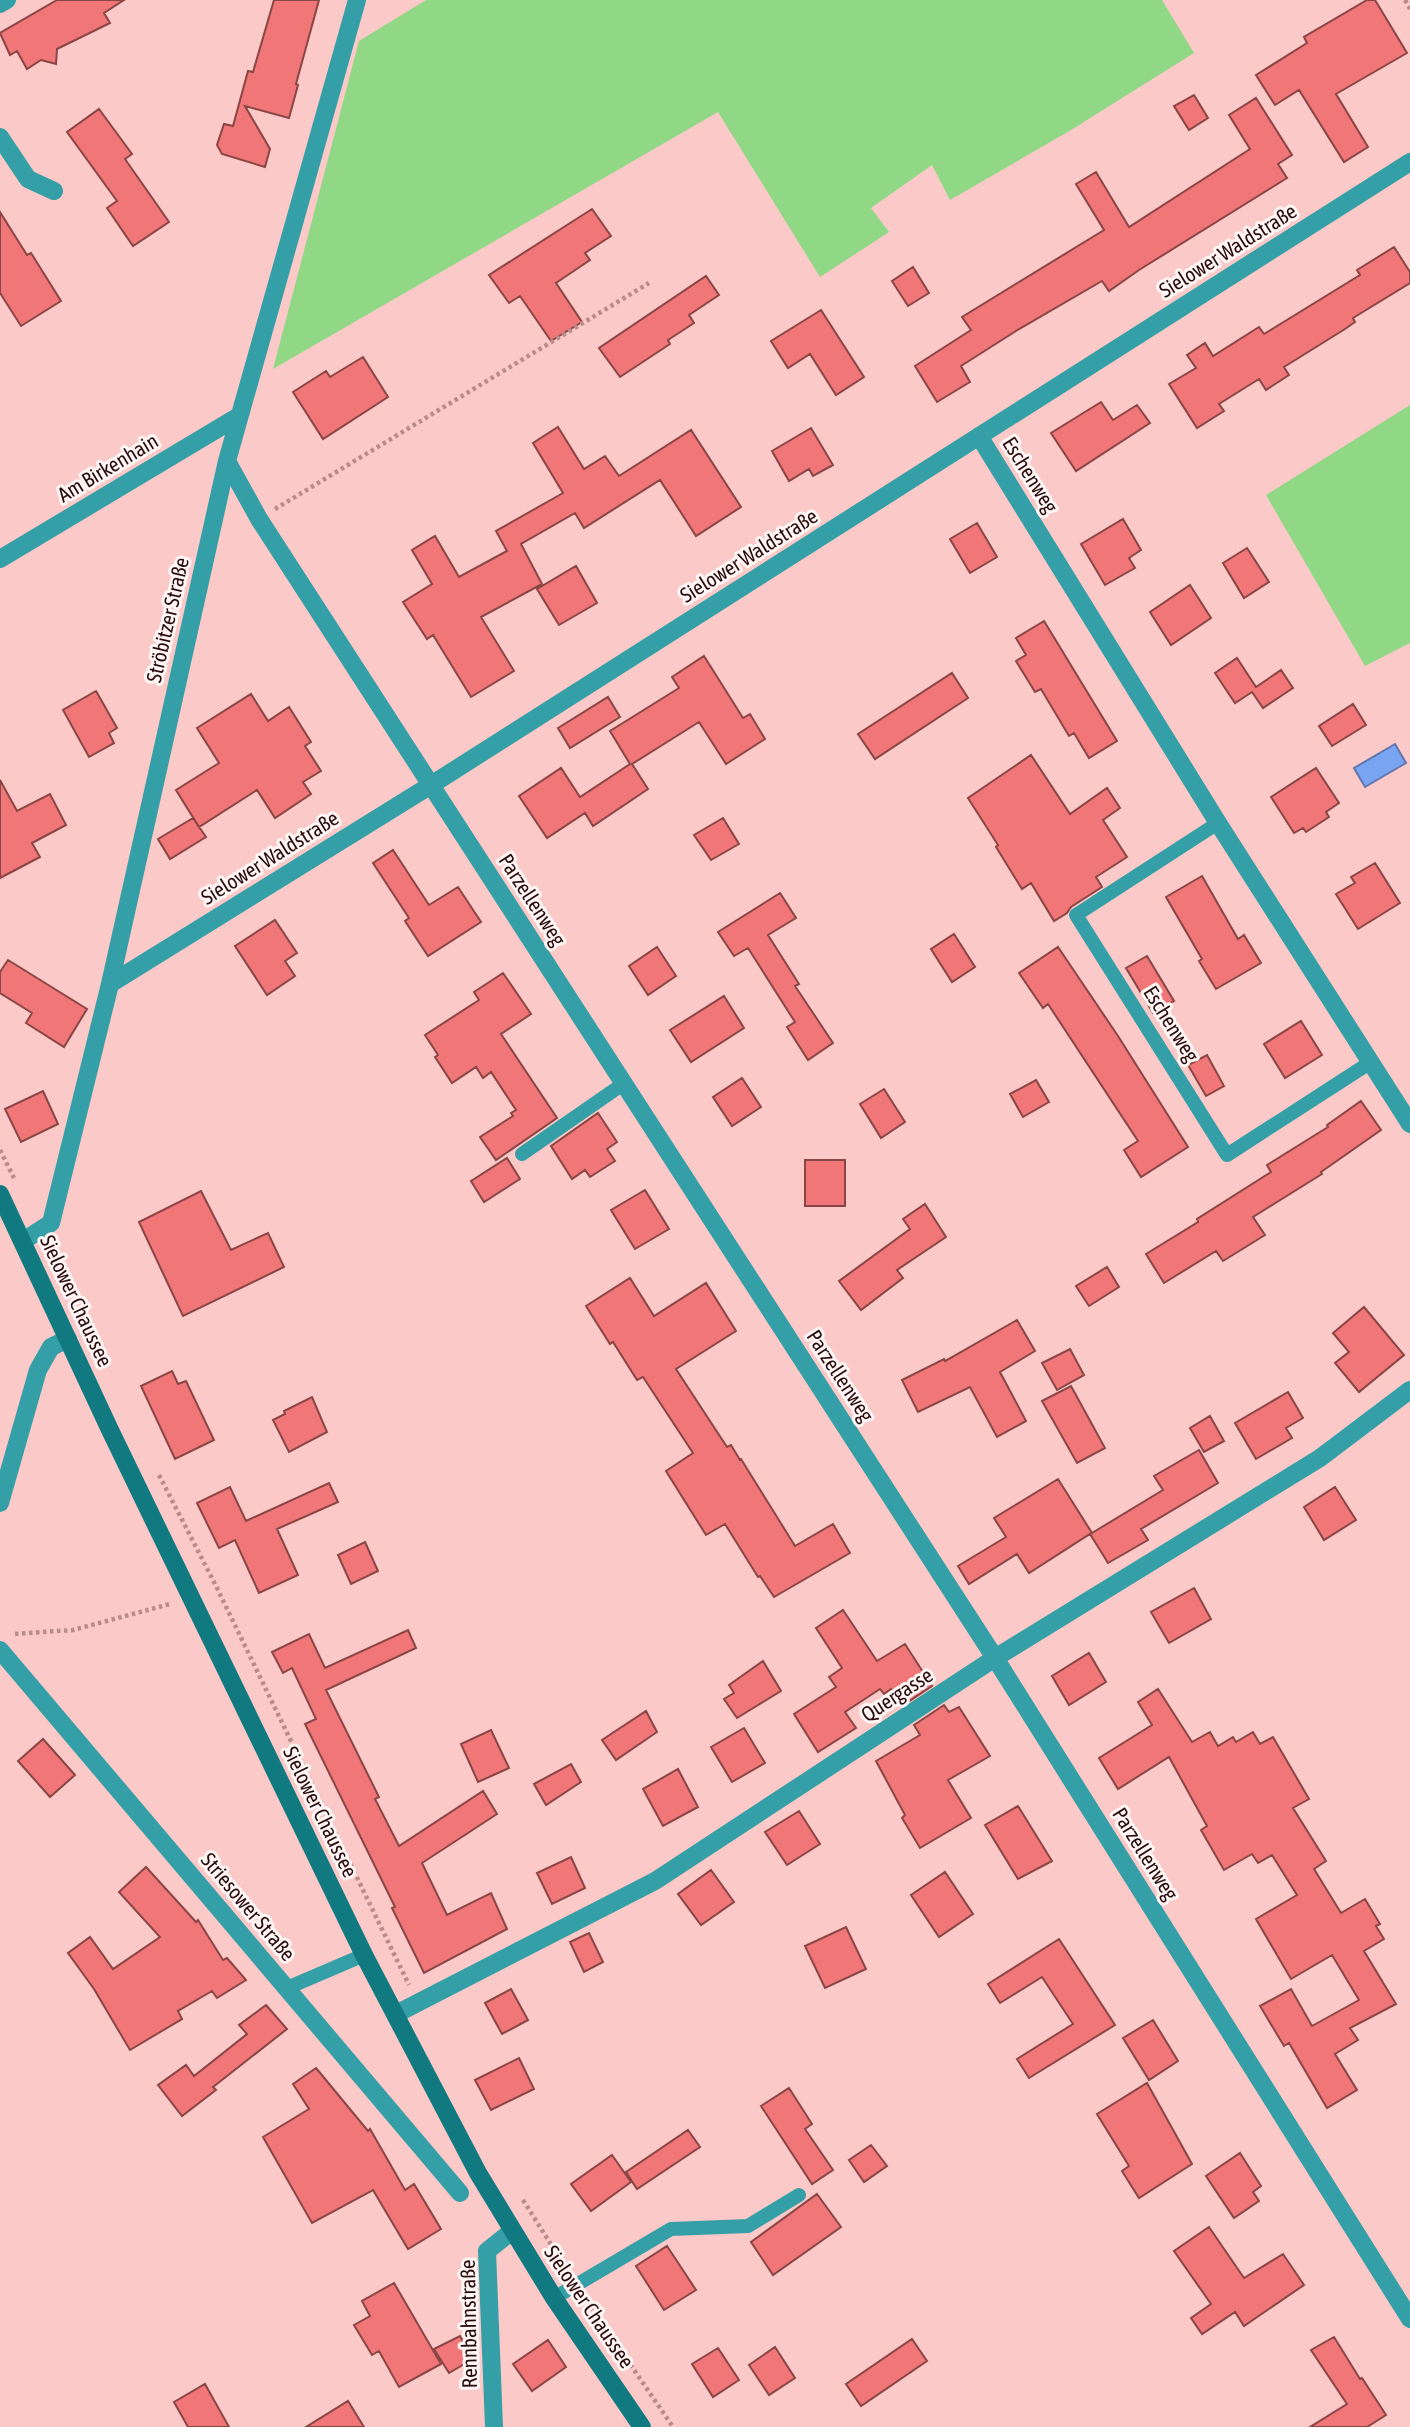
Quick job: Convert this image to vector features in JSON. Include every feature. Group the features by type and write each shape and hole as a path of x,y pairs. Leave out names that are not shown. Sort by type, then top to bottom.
{"main road":[{"name":"Sielower Chaussee","path":"0,1194 364,1955 478,2173 512,2231 642,2427"}],"street":[{"path":"0,4 7,0"},
{"name":"Ströbitzer Straße","path":"23,1241 51,1223 110,984 227,460 357,0"},
{"path":"0,137 28,179 54,191"},
{"name":"Sielower Waldstraße","path":"110,984 431,785 1410,162"},
{"name":"Am Birkenhain","path":"0,559 239,416"},
{"name":"Eschenweg","path":"979,436 1218,823 1410,1124"},
{"name":"Parzellenweg","path":"227,460 260,519 995,1658 1410,2319"},
{"path":"0,1503 38,1370 51,1347 68,1339"},
{"name":"Quergasse","path":"396,2014 655,1881 995,1658 1320,1458 1410,1390"},
{"name":"Striesower Straße","path":"0,1650 460,2193"},
{"name":"Rennbahnstraße","path":"494,2427 487,2252 512,2231"}],"lane":[{"name":"Eschenweg","path":"1218,823 1076,915 1227,1155 1371,1062"},
{"path":"522,1154 623,1084"},
{"path":"287,1988 364,1955"},
{"path":"554,2298 671,2229 748,2226 799,2195"}],"path":[{"path":"1405,0 1410,9"},
{"path":"260,519 649,283"},
{"path":"0,1150 17,1184"},
{"path":"154,1465 418,2003"},
{"path":"12,1634 73,1630 191,1597"},
{"path":"520,2194 576,2285 673,2427"}],"green space":[{"path":"426,0 1162,0 1194,53 1071,130 950,200 932,165 871,208 889,232 820,277 718,112 273,369 359,41"},
{"path":"1410,405 1410,643 1365,666 1266,495"}],"water":[{"path":"1395,744 1406,763 1365,787 1354,768"}],"building":[{"path":"57,0 124,0 104,13 110,23 57,49 56,64 41,60 27,69 17,51 10,55 0,33"},
{"path":"274,0 319,0 289,118 245,106 270,149 265,167 222,154 217,145 224,124 233,126 248,71 253,72"},
{"path":"1367,0 1375,0 1407,53 1336,94 1368,147 1344,162 1299,90 1275,105 1256,75 1307,43 1304,37"},
{"path":"1194,95 1208,118 1189,130 1174,106"},
{"path":"1256,98 1292,155 1278,164 1287,178 1109,291 1102,281 961,366 970,382 937,402 915,366 971,330 962,317 1104,230 1076,184 1096,172 1129,227 1250,149 1229,115"},
{"path":"99,109 132,154 125,159 169,222 133,246 107,208 117,201 67,132"},
{"path":"592,209 611,236 585,253 590,260 556,283 582,322 551,341 520,296 509,303 489,275"},
{"path":"0,212 27,255 31,253 61,301 21,326 0,293"},
{"path":"1394,247 1410,272 1410,283 1353,318 1355,322 1284,367 1289,375 1266,390 1259,379 1219,404 1224,411 1197,428 1169,384 1196,368 1187,355 1205,343 1213,356 1259,327 1264,334 1360,275 1357,270"},
{"path":"913,267 929,293 908,306 892,281"},
{"path":"706,276 719,295 689,315 694,323 668,340 670,344 620,377 599,348"},
{"path":"821,310 864,377 836,395 810,354 788,368 771,341"},
{"path":"363,357 388,397 323,439 293,392 326,371 330,377"},
{"path":"1101,402 1113,420 1137,405 1150,423 1076,471 1051,433"},
{"path":"558,427 584,469 605,456 619,476 691,430 741,507 696,536 660,480 584,528 575,513 521,544 542,584 481,617 514,671 471,697 433,635 427,639 403,602 432,584 412,550 435,536 459,577 507,551 496,531 563,493 533,443"},
{"path":"811,428 833,465 813,476 809,469 789,481 772,451"},
{"path":"1123,519 1141,550 1129,558 1135,568 1105,585 1081,544"},
{"path":"977,523 997,557 970,573 950,539"},
{"path":"1247,548 1269,582 1244,598 1223,563"},
{"path":"576,566 597,603 559,625 537,589"},
{"path":"1190,585 1211,618 1171,645 1150,612"},
{"path":"1044,621 1117,741 1089,758 1074,733 1069,736 1041,689 1035,692 1016,661 1026,655 1016,638"},
{"path":"704,656 743,718 750,714 765,739 726,764 699,722 632,764 648,789 593,826 585,813 547,838 519,796 561,768 580,797 630,764 610,731 679,688 672,677"},
{"path":"1237,658 1256,687 1281,670 1293,688 1263,708 1252,692 1235,703 1215,673"},
{"path":"952,673 968,698 875,759 858,734"},
{"path":"96,691 117,728 109,733 114,743 89,757 63,710"},
{"path":"251,694 268,721 289,707 311,742 305,746 321,771 303,782 311,794 275,818 257,790 199,827 176,790 219,763 197,728"},
{"path":"608,697 620,717 570,748 558,728"},
{"path":"1353,704 1366,725 1332,746 1319,726"},
{"path":"1031,755 1070,814 1107,788 1120,808 1103,820 1127,857 1096,877 1102,887 1054,921 1031,883 1022,889 968,798"},
{"path":"1316,768 1339,803 1326,812 1329,817 1306,832 1303,828 1294,833 1271,797"},
{"path":"0,780 17,811 50,794 66,825 32,843 40,857 0,878"},
{"path":"193,818 206,837 170,859 158,839"},
{"path":"723,818 739,844 711,860 694,835"},
{"path":"393,850 429,905 458,887 481,922 428,956 405,921 409,918 373,863"},
{"path":"1375,863 1400,903 1358,929 1336,894 1355,883 1351,877"},
{"path":"1202,876 1238,939 1244,935 1261,963 1216,989 1166,897"},
{"path":"780,893 796,918 768,935 799,984 795,986 833,1043 808,1060 787,1027 795,1022 748,948 734,956 718,932"},
{"path":"275,920 297,953 285,961 295,976 267,995 235,946"},
{"path":"954,934 975,967 952,982 931,949"},
{"path":"657,947 676,976 648,995 629,966"},
{"path":"1058,947 1188,1147 1141,1177 1124,1150 1138,1141 1048,1004 1043,1008 1019,973"},
{"path":"1147,956 1174,1001 1153,1013 1126,968"},
{"path":"8,960 87,1009 64,1047 26,1023 32,1013 0,993 0,972"},
{"path":"503,973 531,1014 501,1034 557,1118 496,1160 480,1137 513,1116 511,1113 516,1110 491,1072 483,1078 476,1067 452,1083 425,1035 479,1000 474,992"},
{"path":"724,996 744,1028 691,1062 670,1030"},
{"path":"1301,1021 1322,1055 1285,1078 1264,1044"},
{"path":"1207,1055 1224,1086 1206,1096 1188,1065"},
{"path":"742,1078 761,1107 732,1126 713,1097"},
{"path":"1036,1080 1049,1102 1023,1117 1010,1094"},
{"path":"884,1089 905,1122 881,1138 860,1104"},
{"path":"43,1091 58,1124 21,1142 5,1109"},
{"path":"1361,1101 1381,1130 1321,1172 1322,1174 1253,1217 1265,1235 1223,1261 1216,1251 1164,1283 1146,1254 1271,1172 1267,1165 1328,1127 1327,1125"},
{"path":"598,1113 617,1142 607,1149 615,1161 590,1177 585,1170 572,1179 551,1146"},
{"path":"507,1158 520,1179 484,1202 471,1181"},
{"path":"805,1160 845,1160 845,1206 805,1206"},
{"path":"645,1190 669,1229 635,1249 611,1210"},
{"path":"201,1191 231,1250 268,1233 284,1267 183,1316 139,1222"},
{"path":"925,1204 946,1237 897,1270 903,1278 861,1310 839,1281 910,1229 903,1219"},
{"path":"1107,1267 1119,1287 1089,1306 1076,1286"},
{"path":"630,1278 654,1316 706,1283 736,1331 676,1369 727,1447 731,1445 741,1459 795,1546 833,1524 850,1553 774,1597 760,1576 758,1577 725,1524 706,1535 666,1471 693,1453 643,1377 637,1380 586,1306"},
{"path":"1364,1307 1404,1355 1359,1392 1335,1363 1349,1352 1333,1333"},
{"path":"1017,1320 1035,1351 1000,1372 1026,1421 997,1437 970,1387 918,1412 902,1380 944,1359 945,1361"},
{"path":"1070,1349 1084,1375 1057,1390 1042,1363"},
{"path":"172,1371 178,1384 186,1381 214,1440 175,1459 141,1386"},
{"path":"1071,1386 1105,1448 1077,1463 1042,1401"},
{"path":"1288,1392 1303,1418 1286,1428 1292,1438 1256,1459 1235,1423"},
{"path":"312,1397 327,1432 289,1452 273,1420 285,1414 284,1411"},
{"path":"1210,1416 1224,1441 1204,1452 1190,1428"},
{"path":"1199,1450 1218,1483 1141,1529 1148,1540 1108,1563 1090,1534 1029,1573 1017,1554 969,1584 958,1566 1006,1537 994,1518 1058,1479 1092,1533 1163,1490 1154,1476"},
{"path":"329,1483 338,1502 277,1529 298,1575 259,1593 235,1540 219,1548 197,1503 230,1487 246,1521"},
{"path":"1335,1487 1356,1520 1324,1540 1304,1507"},
{"path":"365,1542 378,1571 351,1584 338,1555"},
{"path":"1194,1588 1211,1619 1169,1643 1151,1612"},
{"path":"843,1610 877,1661 905,1644 932,1686 902,1706 891,1689 884,1694 880,1689 845,1712 856,1728 818,1752 794,1714 836,1687 829,1677 842,1668 816,1628"},
{"path":"408,1630 416,1648 326,1690 379,1797 375,1799 399,1846 483,1791 497,1814 422,1863 447,1915 491,1893 507,1929 424,1973 392,1908 395,1907 305,1724 316,1719 292,1668 283,1673 272,1652 309,1634 325,1668"},
{"path":"1089,1653 1106,1682 1069,1705 1052,1676"},
{"path":"763,1661 781,1691 737,1718 724,1699 734,1693 729,1685"},
{"path":"1158,1689 1192,1742 1210,1732 1218,1746 1233,1737 1236,1742 1253,1732 1260,1744 1273,1737 1309,1799 1293,1808 1326,1861 1314,1869 1341,1913 1365,1899 1380,1924 1376,1926 1384,1939 1364,1951 1396,2004 1350,2028 1358,2040 1335,2054 1357,2090 1327,2108 1289,2043 1284,2046 1260,2006 1291,1989 1312,2026 1359,2000 1332,1955 1291,1979 1256,1919 1297,1895 1272,1855 1258,1863 1252,1854 1224,1870 1201,1830 1207,1826 1169,1757 1118,1789 1099,1758 1152,1725 1138,1702"},
{"path":"944,1705 949,1712 959,1707 990,1756 948,1780 971,1818 920,1848 902,1818 905,1815 876,1761 920,1735 914,1725"},
{"path":"646,1711 657,1732 616,1760 602,1740"},
{"path":"744,1728 765,1763 732,1782 711,1747"},
{"path":"491,1730 509,1768 478,1782 461,1744"},
{"path":"43,1739 75,1775 50,1797 18,1761"},
{"path":"571,1764 581,1782 546,1805 534,1784"},
{"path":"678,1769 698,1807 663,1826 643,1789"},
{"path":"1018,1806 1052,1861 1018,1879 985,1825"},
{"path":"799,1811 820,1844 787,1865 765,1832"},
{"path":"571,1857 585,1888 552,1904 537,1873"},
{"path":"146,1867 196,1922 198,1920 223,1960 227,1958 246,1980 217,1998 212,1991 178,2011 182,2019 130,2050 94,1989 68,1953 90,1937 113,1969 160,1937 119,1892"},
{"path":"711,1870 734,1902 701,1925 678,1894"},
{"path":"945,1872 973,1914 939,1937 911,1895"},
{"path":"846,1927 866,1969 825,1988 805,1946"},
{"path":"589,1933 603,1962 584,1972 570,1942"},
{"path":"1059,1939 1115,2025 1029,2078 1017,2059 1073,2024 1042,1977 1000,2003 988,1984"},
{"path":"511,1989 528,2020 502,2034 485,2003"},
{"path":"266,2005 287,2029 213,2087 216,2090 182,2116 158,2085 186,2065 194,2076 247,2034 239,2025"},
{"path":"1153,2020 1178,2061 1149,2080 1123,2038"},
{"path":"519,2058 534,2089 491,2110 475,2080"},
{"path":"316,2068 368,2131 370,2129 405,2190 414,2184 441,2229 408,2249 373,2190 312,2223 263,2137 309,2109 293,2084"},
{"path":"1147,2083 1192,2164 1139,2198 1122,2171 1129,2166 1097,2114"},
{"path":"789,2088 812,2124 805,2129 833,2170 812,2184 761,2106"},
{"path":"688,2130 700,2147 637,2189 626,2172"},
{"path":"871,2145 887,2166 864,2182 849,2160"},
{"path":"1240,2153 1261,2186 1253,2192 1259,2201 1234,2218 1206,2176"},
{"path":"612,2155 631,2182 591,2211 571,2184"},
{"path":"817,2194 841,2227 773,2275 751,2242"},
{"path":"1209,2227 1244,2278 1283,2254 1304,2285 1244,2326 1235,2312 1202,2334 1191,2318 1211,2304 1174,2251"},
{"path":"667,2246 696,2290 664,2310 636,2266"},
{"path":"394,2283 441,2364 399,2387 379,2351 372,2355 354,2325 370,2316 362,2301"},
{"path":"460,2336 473,2359 449,2373 434,2349"},
{"path":"1334,2337 1386,2415 1367,2427 1310,2427 1347,2404 1311,2350"},
{"path":"912,2339 927,2361 861,2406 846,2384"},
{"path":"548,2340 566,2367 532,2391 513,2364"},
{"path":"775,2347 795,2378 769,2395 749,2365"},
{"path":"718,2348 739,2380 713,2397 692,2364"},
{"path":"205,2384 229,2427 188,2427 174,2402"},
{"path":"348,2401 364,2427 306,2427"}]}
